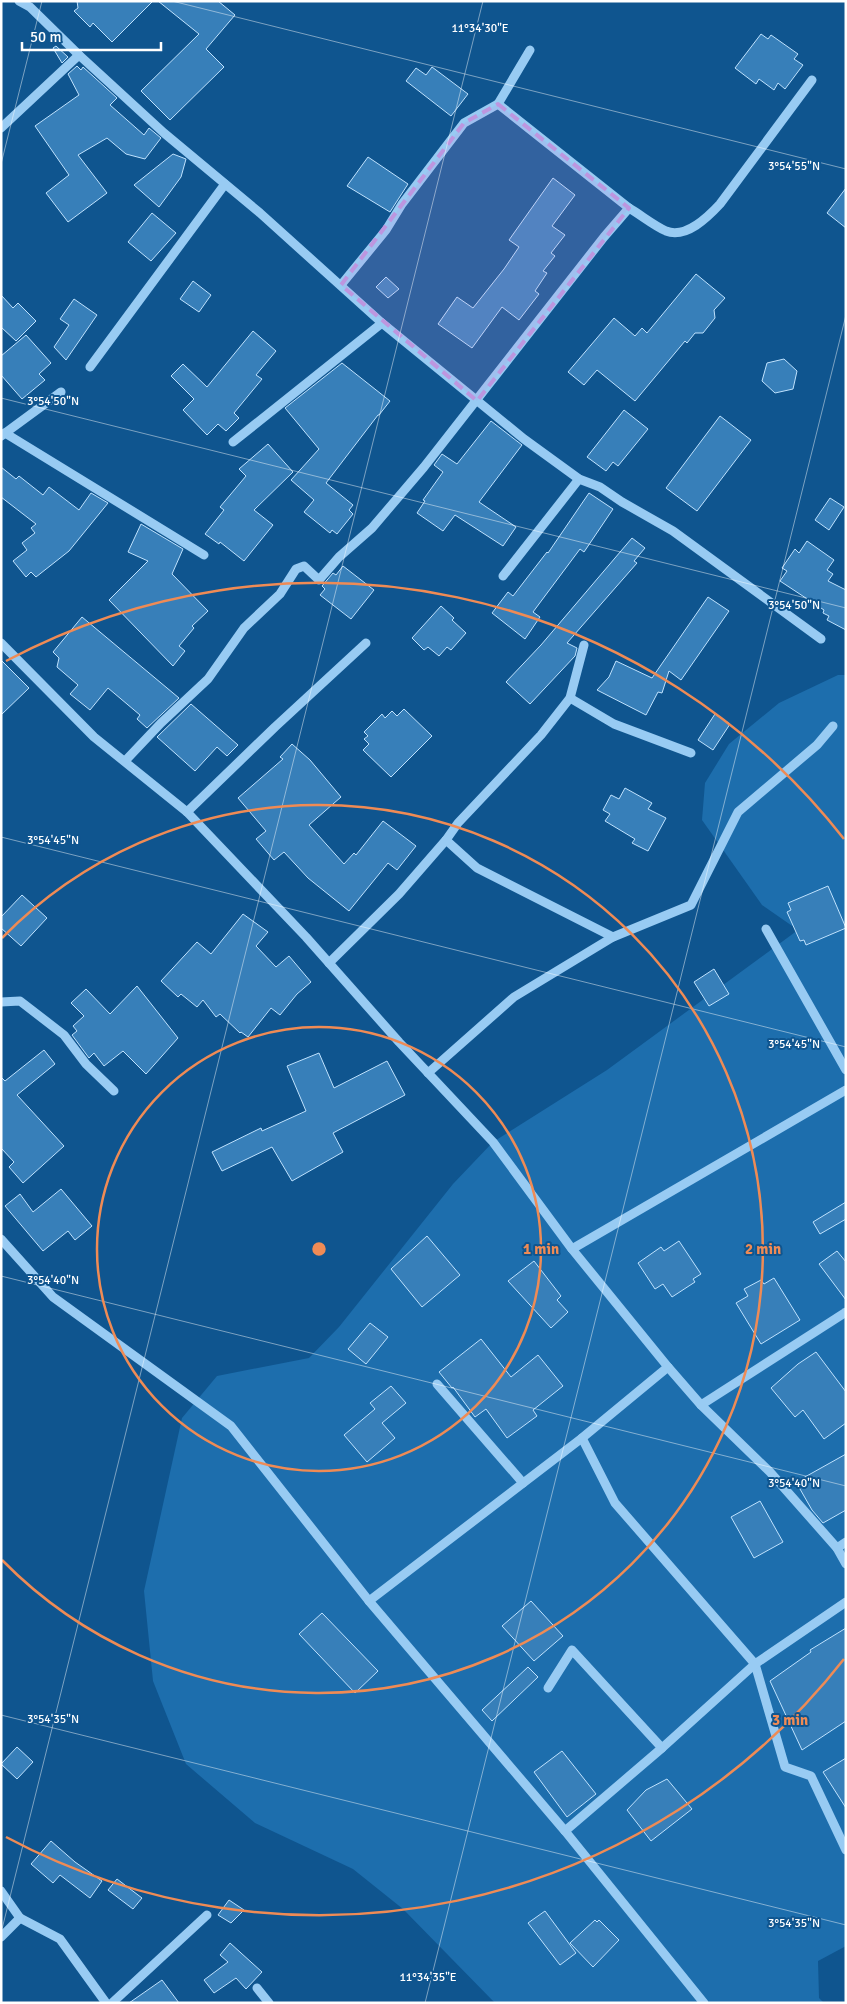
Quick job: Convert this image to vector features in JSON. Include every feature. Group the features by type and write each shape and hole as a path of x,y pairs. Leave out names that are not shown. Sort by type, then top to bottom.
{"street":[{"path":"19,1 34,4 79,55 164,133 382,322 477,401 579,479 600,486 622,502 673,531 821,639"},
{"path":"341,285 386,230 402,204 464,123 498,104 530,50"},
{"path":"1,128 79,55"},
{"path":"498,104 629,208 667,232 686,231 705,220 720,204 812,80"},
{"path":"90,367 225,184"},
{"path":"124,761 208,679 244,628 280,594 296,568 304,566 319,580 339,556 372,528 477,401 604,237 629,208"},
{"path":"233,442 382,322"},
{"path":"61,392 3,435 204,555"},
{"path":"504,576 579,479"},
{"path":"1,643 94,737 188,812 493,1142 572,1249 668,1367 701,1405 770,1472 837,1548 846,1564"},
{"path":"188,812 275,727 366,643"},
{"path":"329,964 399,894 446,840 458,823 541,735 570,698 584,645"},
{"path":"570,698 614,724 691,753"},
{"path":"428,1073 514,998 613,937 691,905 738,812 816,745 832,726"},
{"path":"446,840 477,868 613,937"},
{"path":"766,929 846,1070"},
{"path":"1,1002 20,1001 64,1035 86,1064 114,1091"},
{"path":"572,1249 846,1090"},
{"path":"1,1239 53,1297 231,1426 369,1601 565,1831 704,2003"},
{"path":"701,1405 846,1312"},
{"path":"369,1601 582,1438 668,1367"},
{"path":"437,1384 523,1483"},
{"path":"582,1438 615,1503 755,1664 785,1767 811,1776 846,1850"},
{"path":"837,1548 846,1542"},
{"path":"565,1831 662,1748 755,1664 846,1602"},
{"path":"548,1688 572,1650 662,1748"},
{"path":"1,1891 20,1918 60,1940 106,2003"},
{"path":"112,2003 207,1915"},
{"path":"1,1937 20,1918"},
{"path":"257,1988 269,2003"}],"highlighted area":[{"path":"498,104 629,208 477,401 341,285 464,123"}],"shaded area":[{"path":"838,675 846,675 846,1946 818,1961 819,1998 824,2003 495,2003 403,1909 353,1869 255,1823 186,1764 153,1681 144,1591 182,1418 217,1376 309,1358 339,1327 453,1184 493,1142 607,1070 798,930 762,905 702,820 705,783 729,744 779,703"}],"building":[{"path":"77,1 153,1 112,42 93,23 90,27 74,11 78,8"},
{"path":"158,1 218,1 235,15 206,49 224,67 170,120 141,91 199,34"},
{"path":"761,34 768,39 771,35 798,54 794,59 803,65 785,89 778,83 774,90 759,79 756,84 735,68"},
{"path":"56,46 68,57 62,63 53,48"},
{"path":"77,66 81,70 83,67 117,98 110,105 144,135 149,128 161,138 145,159 126,154 107,138 78,155 107,193 68,222 46,193 69,175 35,126 79,95 68,74"},
{"path":"432,67 468,94 451,116 406,81 416,68 426,75"},
{"path":"173,154 186,159 181,177 159,207 134,185"},
{"path":"368,157 408,184 390,212 347,186"},
{"path":"553,178 575,195 552,226 565,235 551,253 555,256 543,271 547,273 535,291 539,294 519,320 502,307 472,348 438,324 457,297 473,308 504,269 519,247 509,240"},
{"path":"846,188 846,228 827,213"},
{"path":"152,213 176,233 151,261 128,242"},
{"path":"696,274 725,298 714,310 715,318 703,333 695,333 687,343 685,341 635,401 597,370 584,385 568,372 614,318 635,336 642,328 647,333"},
{"path":"386,277 399,289 388,298 376,287"},
{"path":"193,281 211,295 199,312 180,299"},
{"path":"1,295 13,308 18,303 36,321 16,341 1,327"},
{"path":"74,299 97,315 66,360 54,347 69,325 60,319"},
{"path":"253,331 276,351 256,375 262,379 234,413 239,418 226,431 218,424 207,435 183,410 194,399 171,376 183,364 207,387"},
{"path":"26,335 51,363 39,374 45,380 22,399 1,375 1,356"},
{"path":"784,359 797,371 793,389 775,393 762,381 767,363"},
{"path":"342,363 390,401 326,483 353,505 349,510 353,514 337,534 332,530 330,533 304,512 314,500 291,480 319,449 285,408"},
{"path":"624,410 648,429 618,466 613,462 606,471 587,457"},
{"path":"720,416 751,440 697,511 666,488"},
{"path":"491,421 522,445 479,502 516,527 503,546 455,515 443,531 417,513 425,501 423,500 443,472 434,465 442,454 457,464"},
{"path":"268,444 293,472 254,510 273,525 244,561 220,542 219,544 205,534 224,510 220,507 246,476 239,469"},
{"path":"1,467 16,479 19,476 43,495 49,487 79,510 91,493 108,503 69,551 36,577 31,572 26,577 13,561 27,550 22,543 35,533 31,528 36,524 1,497"},
{"path":"589,493 613,509 584,552 580,549 533,612 540,617 525,639 492,613 508,592 513,596 548,553"},
{"path":"830,498 844,507 829,530 815,520"},
{"path":"141,524 183,549 172,574 208,611 192,626 194,628 179,646 185,651 173,666 109,600 148,561 128,552"},
{"path":"632,538 645,548 634,561 637,563 567,643 577,648 575,656 530,704 506,682 541,645"},
{"path":"807,541 834,560 827,570 833,574 828,581 846,590 846,630 827,620 829,616 823,613 824,610 780,581 787,571 782,568 795,549 799,553"},
{"path":"343,566 374,590 351,619 320,595 325,589 322,586 333,573 336,575"},
{"path":"708,597 729,611 681,680 669,671 662,693 658,692 646,715 597,690 609,677 616,661 652,678"},
{"path":"441,606 466,633 451,650 447,647 439,656 428,647 424,650 412,638"},
{"path":"82,617 179,698 147,728 137,719 140,715 108,688 90,710 70,694 78,685 57,667 59,658 53,652"},
{"path":"1,660 29,688 1,715"},
{"path":"191,704 238,745 227,756 217,747 195,771 157,737"},
{"path":"404,709 432,736 391,777 363,750 369,744 364,739 368,736 364,732 382,714 385,718 392,711 397,716"},
{"path":"715,714 730,724 713,750 698,740"},
{"path":"292,744 310,760 341,797 309,825 344,864 354,853 356,855 383,821 416,846 397,870 388,863 349,911 308,878 284,852 274,860 256,839 266,831 238,798 283,759 280,757"},
{"path":"625,788 652,803 648,809 666,818 648,851 632,843 635,839 605,821 610,814 603,810 611,795 619,799"},
{"path":"828,886 846,928 806,945 804,940 800,941 787,912 791,910 788,903"},
{"path":"22,895 47,918 21,946 1,928 1,917"},
{"path":"243,914 268,932 256,946 276,967 289,956 311,982 297,994 280,1015 271,1008 248,1037 240,1033 220,1014 216,1017 203,1000 197,1007 181,994 178,997 161,981 197,942 211,954"},
{"path":"714,969 729,994 709,1006 694,982"},
{"path":"137,986 178,1038 146,1074 123,1051 104,1066 94,1053 89,1058 72,1035 77,1031 73,1026 84,1016 71,1003 86,989 110,1014"},
{"path":"44,1050 55,1064 17,1095 64,1146 23,1183 9,1167 14,1162 1,1148 1,1077 5,1081"},
{"path":"319,1053 334,1088 387,1061 405,1095 333,1133 343,1152 292,1181 272,1147 222,1171 212,1152 261,1128 262,1131 306,1111 287,1066"},
{"path":"61,1189 92,1226 75,1240 68,1231 43,1251 5,1206 20,1194 33,1212"},
{"path":"846,1202 846,1219 820,1234 813,1222"},
{"path":"427,1236 460,1275 422,1307 391,1269"},
{"path":"679,1241 701,1274 693,1279 695,1282 672,1297 663,1284 655,1289 638,1263 661,1247 664,1251"},
{"path":"837,1251 846,1262 846,1300 819,1264"},
{"path":"534,1261 561,1296 557,1300 568,1312 551,1328 508,1281"},
{"path":"774,1278 800,1320 761,1344 736,1303 748,1296 744,1289 761,1280 764,1284"},
{"path":"370,1323 388,1337 366,1364 348,1349"},
{"path":"481,1339 511,1377 538,1355 563,1386 533,1410 537,1416 507,1438 486,1409 475,1417 453,1387 439,1372"},
{"path":"816,1352 846,1392 846,1423 824,1439 803,1410 795,1417 771,1388 798,1364"},
{"path":"391,1386 406,1403 382,1423 395,1438 367,1462 344,1435 375,1409 370,1403"},
{"path":"846,1454 846,1510 823,1523 812,1510 796,1482"},
{"path":"760,1501 783,1542 754,1558 731,1517"},
{"path":"531,1601 563,1636 534,1661 502,1626"},
{"path":"322,1613 378,1671 355,1693 299,1634"},
{"path":"846,1628 846,1721 802,1750 770,1681 811,1652 810,1650"},
{"path":"528,1667 538,1677 492,1721 482,1710"},
{"path":"17,1747 33,1762 17,1779 1,1764"},
{"path":"562,1751 596,1794 567,1817 534,1772"},
{"path":"846,1758 846,1808 823,1772"},
{"path":"667,1779 692,1809 651,1841 627,1810 646,1790"},
{"path":"51,1841 75,1862 102,1881 90,1898 60,1875 53,1883 31,1864"},
{"path":"117,1879 142,1898 133,1909 108,1890"},
{"path":"229,1900 244,1910 231,1923 218,1915"},
{"path":"545,1911 576,1953 560,1965 528,1923"},
{"path":"595,1920 597,1922 599,1920 619,1940 593,1967 570,1943"},
{"path":"230,1943 262,1972 246,1989 236,1978 214,1993 204,1980 228,1962 220,1955"},
{"path":"162,1980 179,2003 129,2003"}]}
